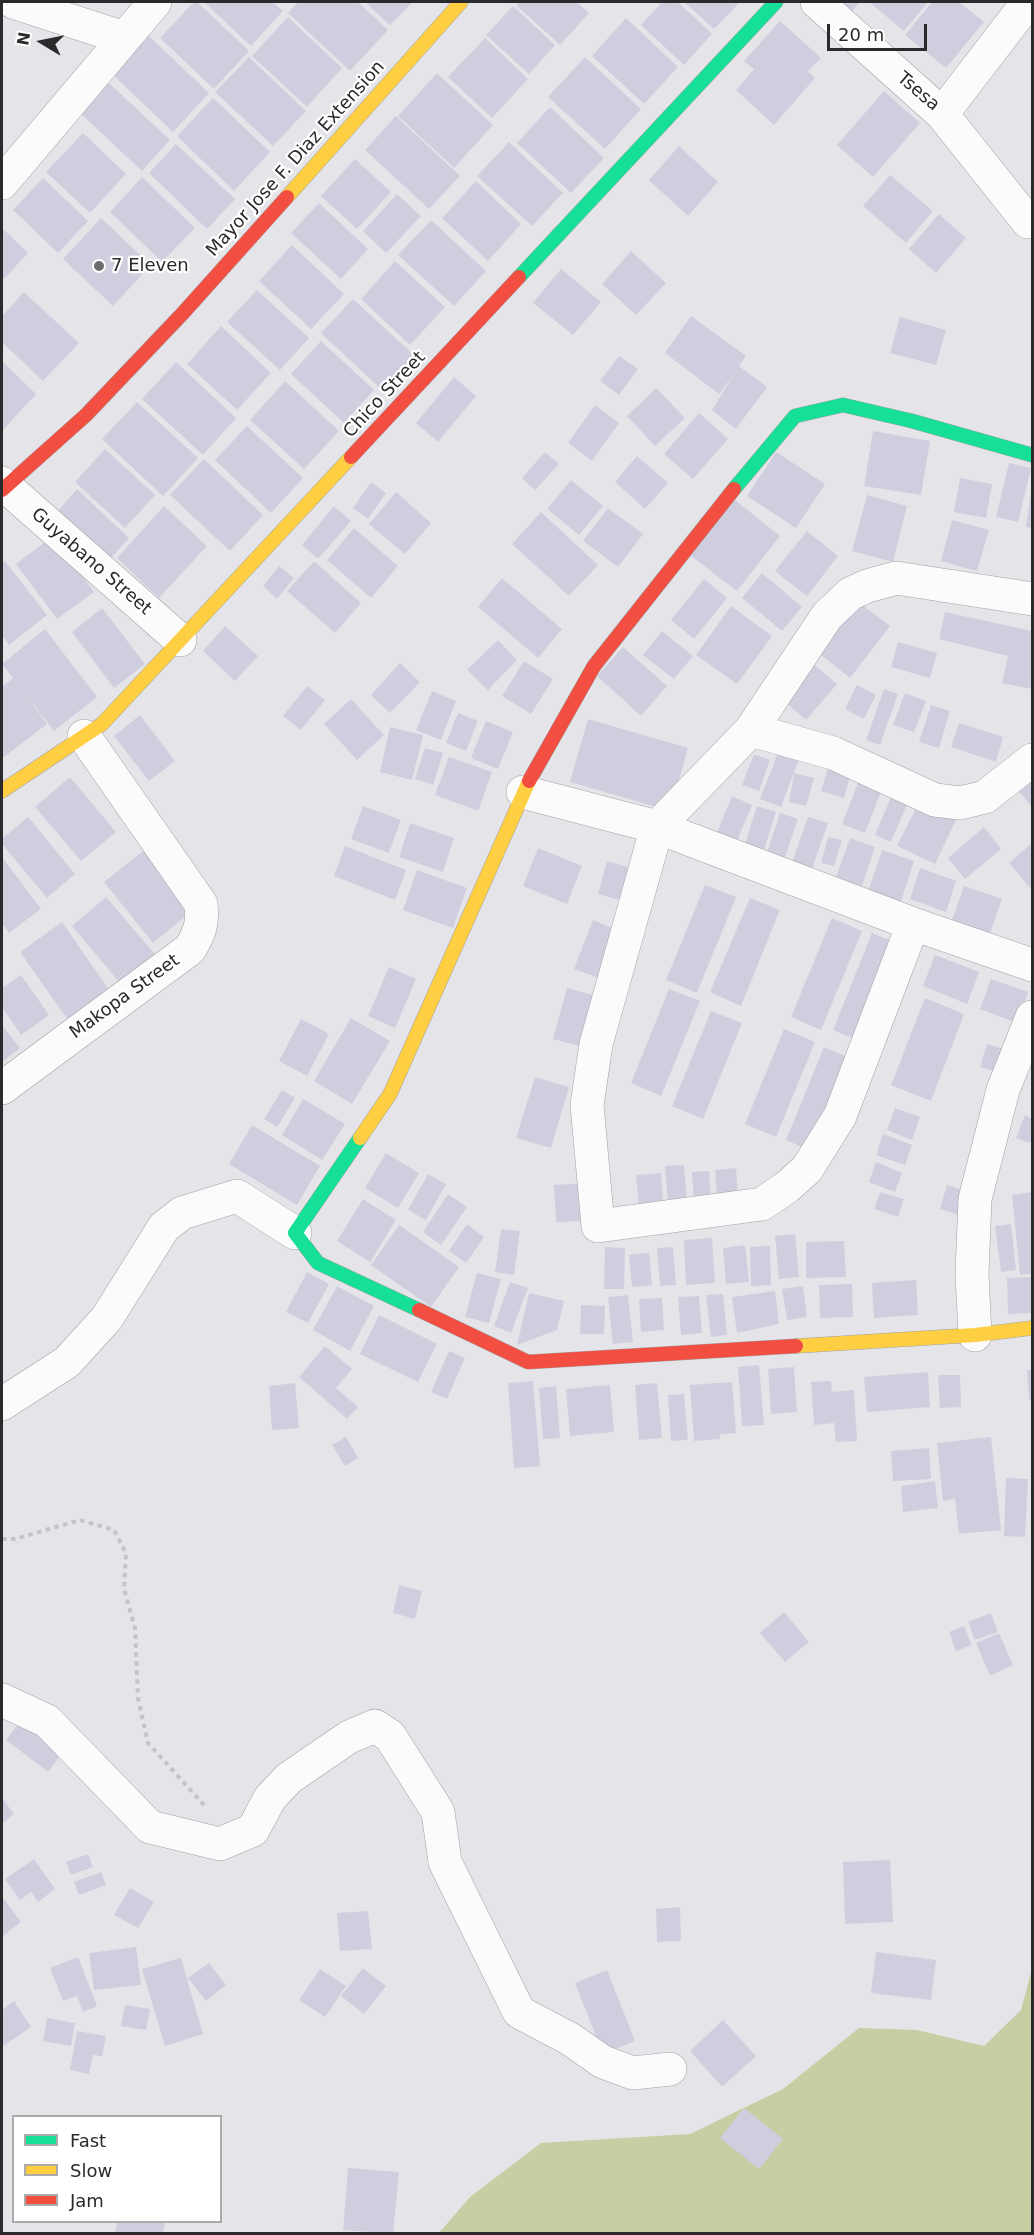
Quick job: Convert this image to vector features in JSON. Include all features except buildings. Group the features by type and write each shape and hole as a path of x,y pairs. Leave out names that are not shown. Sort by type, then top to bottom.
{"street":[{"path":"16,2 124,38"},
{"path":"2,183 155,2"},
{"name":"Mayor Jose F. Diaz Extension","path":"3,487 86,415 183,313 461,2"},
{"name":"Chico Street","path":"2,791 102,724 776,2"},
{"name":"Tsesa","path":"817,2 942,114 1028,2"},
{"path":"942,114 1028,222"},
{"path":"295,1233 390,1094 523,792 594,666 760,456 795,416 843,405 912,421 1032,455"},
{"name":"Guyabano Street","path":"3,487 180,640"},
{"path":"913,924 840,1116 807,1169 788,1187 762,1204 598,1226 587,1105 596,1044 657,827 751,730 827,616 850,594 867,586 896,578 1032,599"},
{"path":"751,730 833,753 935,800 960,803 985,797 1032,760"},
{"name":"Makopa Street","path":"2,1088 190,949 202,921 201,904 84,736"},
{"path":"523,792 657,827 913,924 1032,965"},
{"path":"975,1335 972,1274 975,1198 1003,1090 1032,1017"},
{"path":"2,1404 67,1362 107,1318 164,1227 182,1213 237,1196 295,1233 318,1263 528,1362 975,1335 1032,1328"},
{"path":"2,1700 47,1721 150,1827 220,1844 253,1830 270,1798 289,1778 349,1737 375,1726 390,1736 438,1812 445,1862 519,2012 570,2038 603,2062 633,2073 670,2069"}],"path":[{"path":"2,1539 15,1539 80,1520 114,1530 126,1553 124,1589 135,1628 138,1698 148,1743 209,1811 220,1844"}],"green space":[{"path":"1032,1969 1032,2233 438,2234 470,2197 541,2143 690,2134 783,2089 859,2028 917,2030 984,2046 1021,2010"}],"traffic: fast":[{"path":"519,277 776,2"},
{"path":"734,489 795,416 843,405 912,421 1032,455"},
{"path":"360,1138 295,1233 318,1263 419,1310"}],"traffic: slow":[{"path":"287,197 461,2"},
{"path":"2,791 102,724 351,457"},
{"path":"360,1138 390,1094 529,781"},
{"path":"796,1346 975,1335 1032,1328"}],"traffic: jam":[{"path":"2,490 86,415 183,313 287,197"},
{"path":"351,457 519,277"},
{"path":"529,781 594,666 734,489"},
{"path":"419,1310 528,1362 796,1346"}],"place":[{"name":"7 Eleven","path":"99,266"}]}
